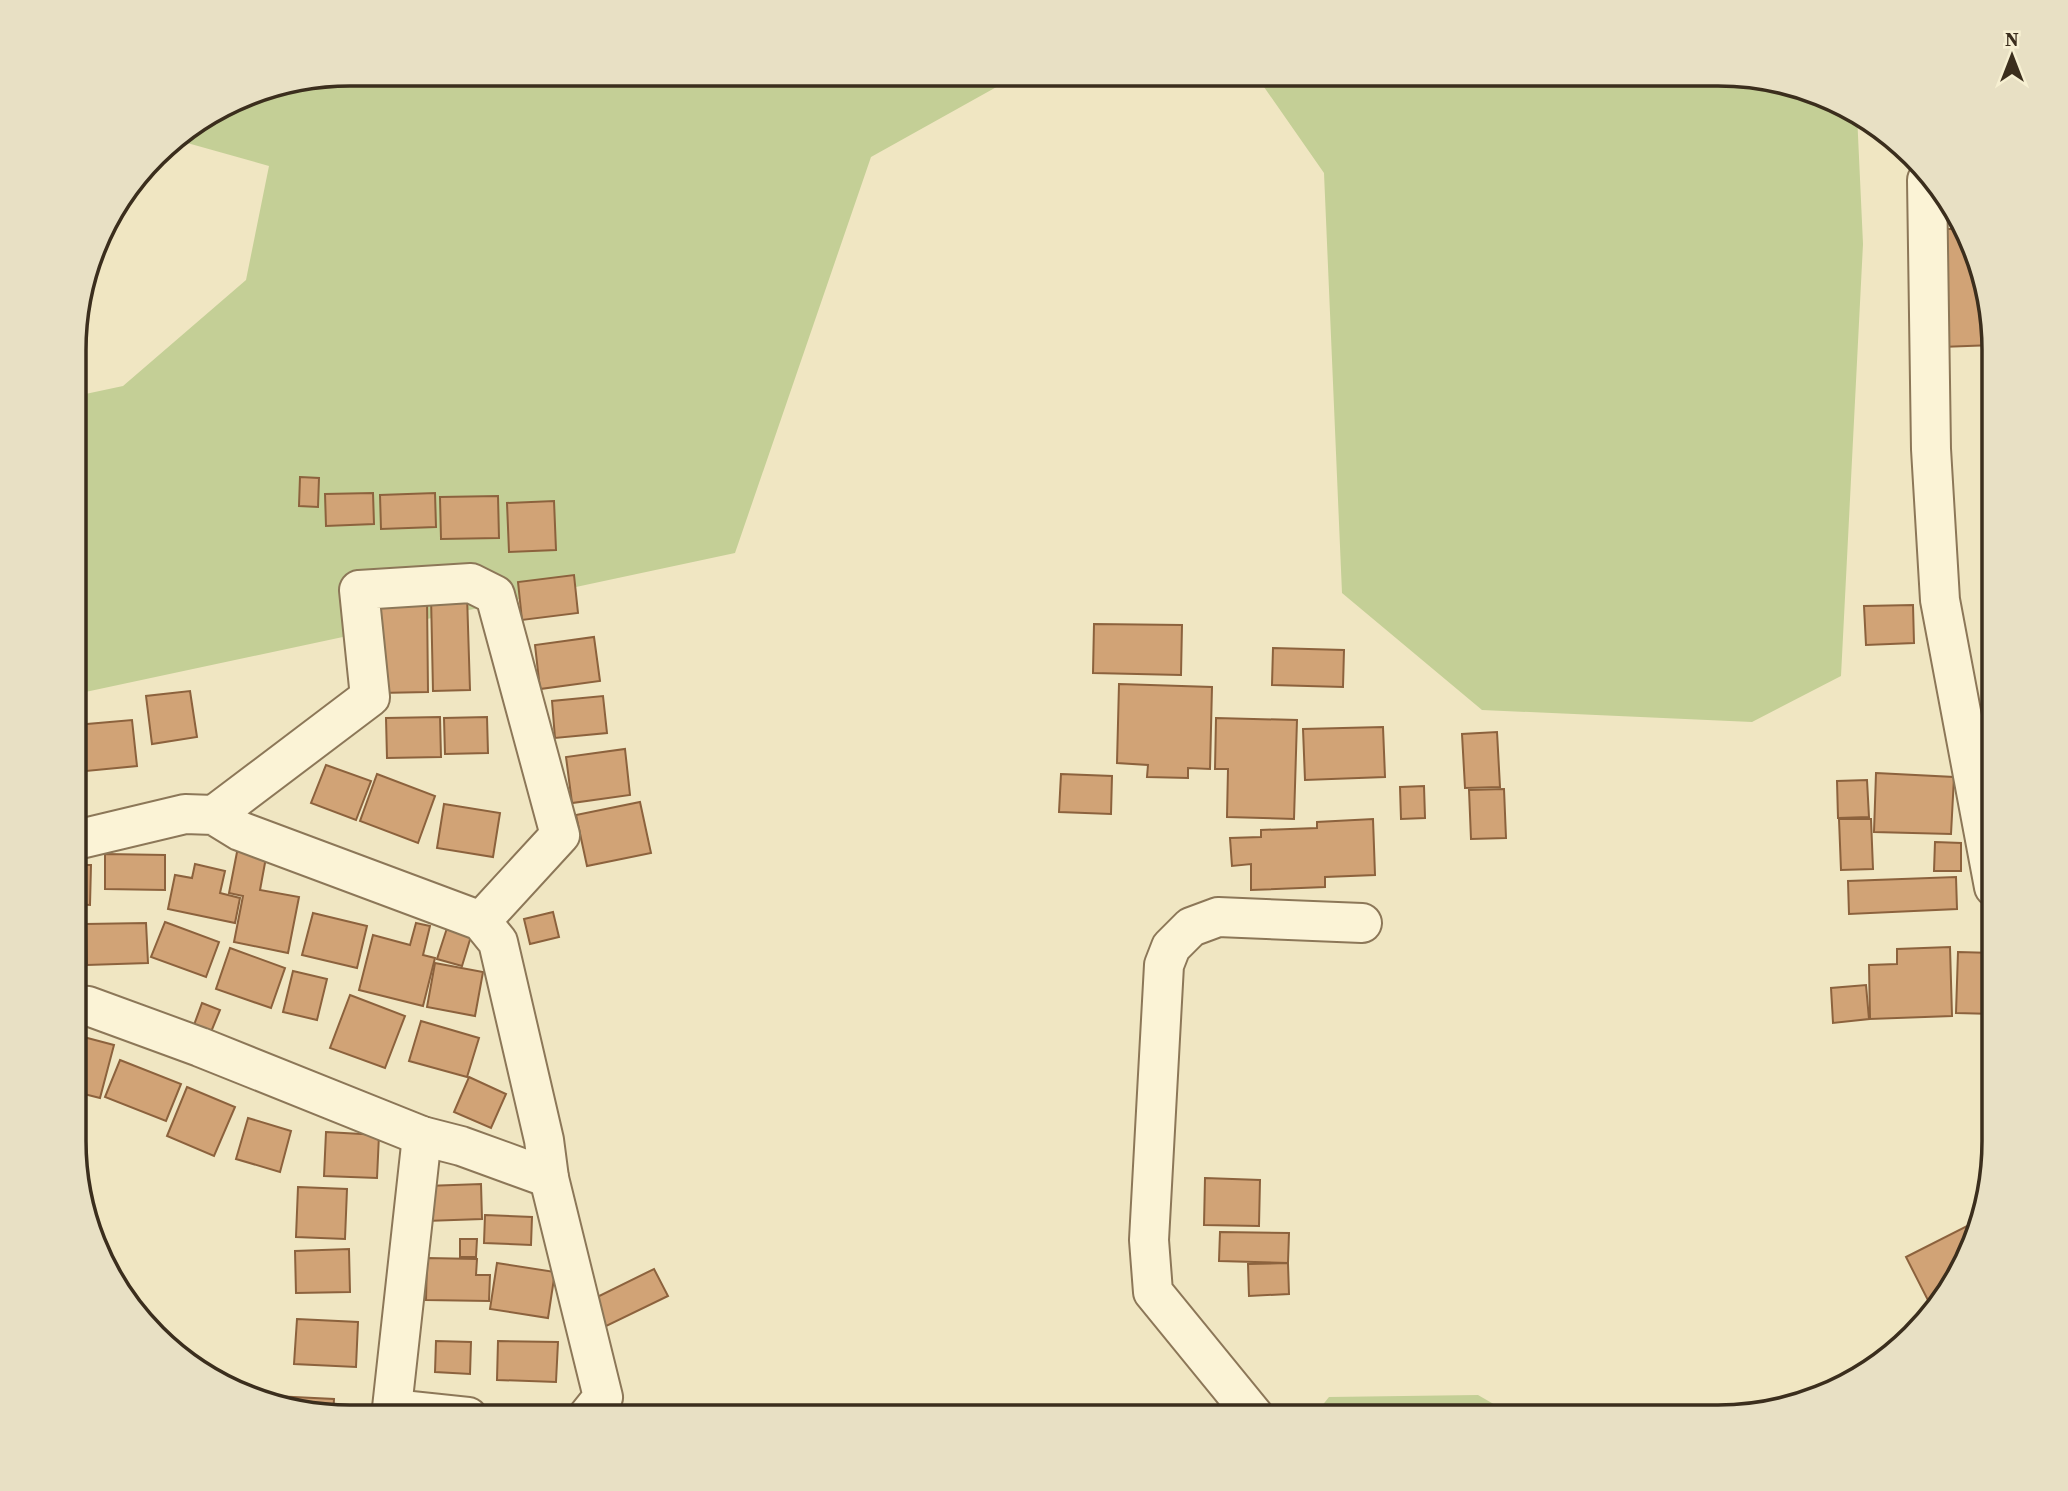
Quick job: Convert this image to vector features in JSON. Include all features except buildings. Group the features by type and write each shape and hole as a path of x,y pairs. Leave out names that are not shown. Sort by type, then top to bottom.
{"street":[{"path":"1927,188 1931,449 1940,600 1982,823"},
{"path":"214,815 370,697 359,590 471,583 495,595 560,835 481,921"},
{"path":"86,838 184,814 214,815 240,831 481,921 498,942 544,1140 549,1178 603,1397 597,1405"},
{"path":"1245,1405 1153,1292 1149,1240 1164,965 1171,947 1191,927 1218,917 1362,923"},
{"path":"86,1006 200,1047 422,1136 461,1146 549,1178"},
{"path":"392,1405 422,1136"}],"green space":[{"path":"332,86 998,86 871,157 735,553 86,692 86,394 123,386 246,280 269,166 186,143 218,121 249,106 281,95"},
{"path":"1263,86 1736,86 1803,100 1858,126 1863,244 1841,676 1752,722 1482,710 1342,593 1324,173"},
{"path":"1478,1395 1495,1405 1323,1405 1329,1397"}]}
